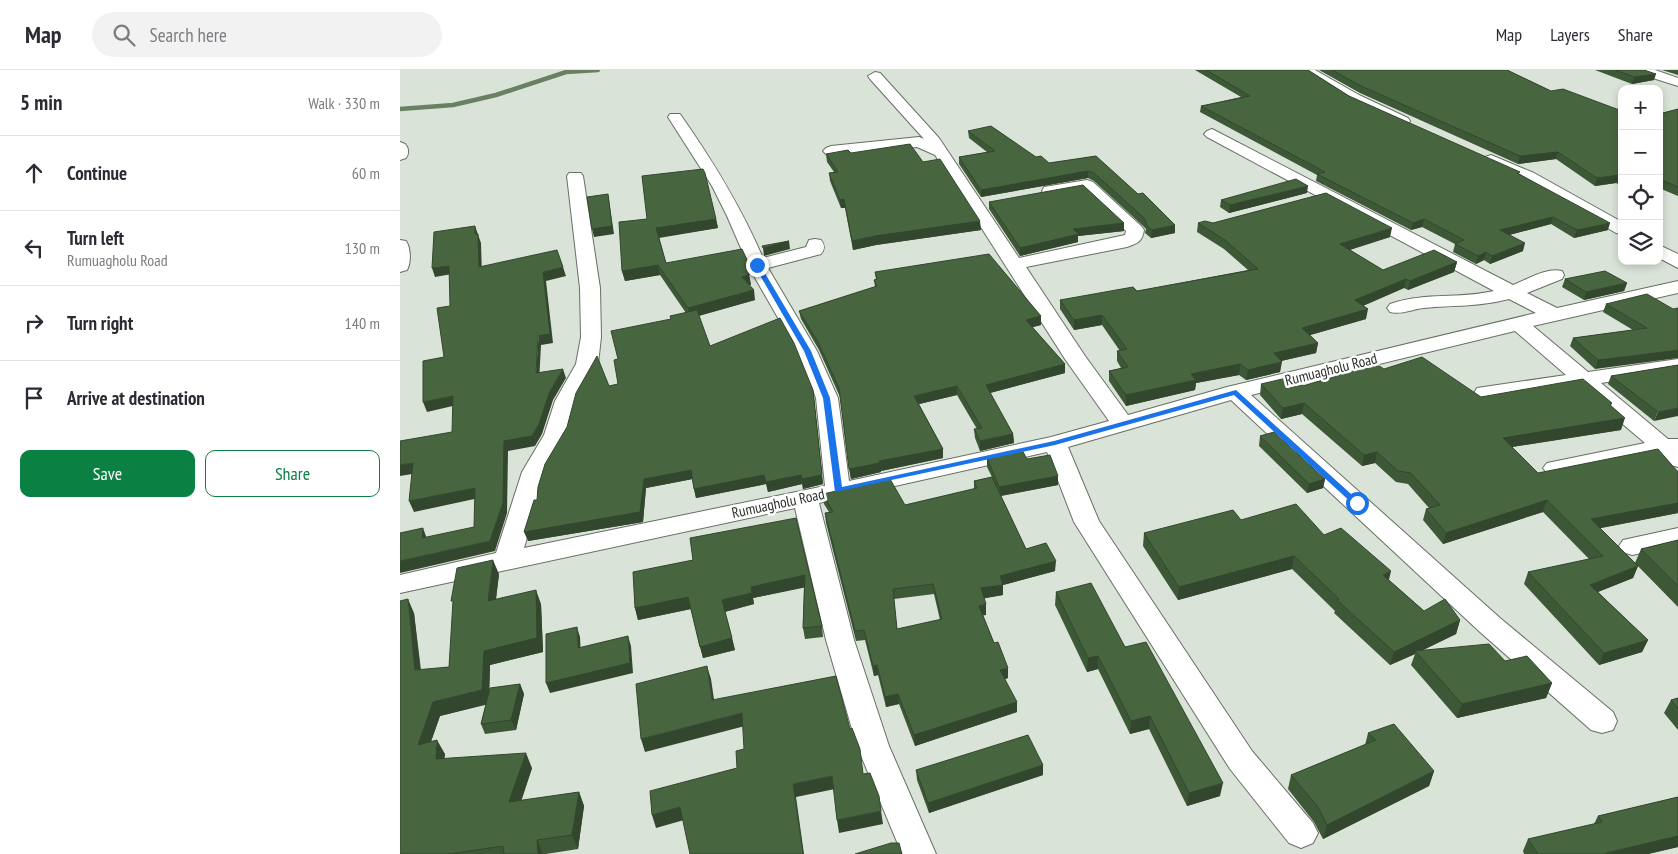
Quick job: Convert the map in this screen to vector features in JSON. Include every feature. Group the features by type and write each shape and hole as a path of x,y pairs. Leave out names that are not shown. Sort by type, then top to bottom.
{"street":[{"path":"1305,70 1354,98 1415,126"},
{"path":"1642,70 1678,82"},
{"path":"875,76 934,141 1076,359 1123,424"},
{"path":"675,117 720,186 736,216 757,265 808,351 827,398 838,490"},
{"path":"1212,134 1554,315"},
{"path":"831,151 919,142 941,152"},
{"path":"400,147 400,155"},
{"path":"1478,154 1528,176 1618,227"},
{"path":"507,560 534,472 556,435 566,401 587,364 592,337 590,288 574,176"},
{"path":"1015,264 1121,244 1134,238 1134,230 1087,185 1031,195"},
{"path":"1307,200 1326,195"},
{"path":"975,205 994,202"},
{"path":"757,265 815,250 815,244"},
{"path":"400,245 400,266"},
{"path":"1663,253 1678,262"},
{"path":"1397,308 1421,300 1466,301 1513,294 1555,275"},
{"name":"Rumuagholu Road","path":"400,584 1055,443 1236,392 1678,287"},
{"path":"1519,324 1583,379 1672,450"},
{"path":"1485,393 1678,365"},
{"path":"1236,392 1490,625 1602,721"},
{"path":"1055,443 1087,522 1241,760 1301,833"},
{"path":"1554,468 1672,450"},
{"path":"805,498 840,640 873,746 919,854"},
{"path":"1632,546 1678,537"}],"building":[{"path":"1206,70 1308,70 1349,96 1520,172 1517,173 1610,223 1577,230 1553,217 1500,230 1525,243 1492,256 1486,252 1478,256 1455,244 1464,240 1424,219 1413,223 1317,174 1325,172 1201,106 1250,96"},
{"path":"1332,70 1507,70 1551,91 1563,89 1618,110 1618,175 1597,178 1558,152 1520,156 1361,86"},
{"path":"1615,70 1644,70 1656,74 1634,77"},
{"path":"1678,109 1678,187 1663,181 1663,113"},
{"path":"991,126 1036,157 1041,156 1049,163 1096,156 1138,194 1143,193 1175,225 1152,230 1146,225 1143,217 1094,173 1088,171 981,190 959,157 995,151 968,131"},
{"path":"910,144 923,162 940,159 980,221 852,241 844,199 840,200 829,173 838,172 826,154 848,150 851,153"},
{"path":"703,169 716,219 656,228 666,263 742,249 749,264 747,265 749,275 742,277 754,290 688,308 658,265 622,271 619,222 647,219 642,176"},
{"path":"1296,179 1308,186 1230,205 1221,200"},
{"path":"1083,185 1124,223 1073,229 1079,234 1020,248 989,202"},
{"path":"1326,193 1392,228 1340,244 1383,270 1434,250 1457,262 1410,281 1406,279 1355,300 1368,309 1302,328 1318,343 1274,353 1282,362 1248,370 1240,364 1191,374 1196,380 1126,395 1109,371 1128,367 1117,351 1127,349 1102,315 1074,320 1060,300 1133,287 1137,291 1258,269 1225,240 1198,223 1205,221 1213,223"},
{"path":"608,194 612,226 592,229 587,197"},
{"path":"475,226 475,234 478,234 479,267 557,250 563,267 543,272 550,334 538,336 536,373 563,369 550,391 539,424 532,436 504,441 503,503 490,541 400,561 400,533 423,528 422,538 474,527 475,488 409,501 413,463 400,465 400,441 452,432 453,396 423,402 423,361 444,357 437,308 450,306 449,266 432,268 434,232"},
{"path":"789,241 763,248 762,246"},
{"path":"989,254 1041,316 1026,320 1065,364 986,385 1013,434 980,441 974,429 982,428 957,386 914,396 943,449 879,461 880,463 849,469 839,388 818,342 799,311 877,286 874,280 877,279 875,272"},
{"path":"1605,271 1627,283 1586,292 1565,279"},
{"path":"1647,294 1673,309 1678,308 1678,350 1598,360 1573,338 1647,328 1606,304"},
{"path":"697,310 710,346 780,318 794,343 813,390 822,475 802,479 801,475 766,482 764,475 694,489 691,470 644,479 640,512 524,532 534,500 537,500 538,487 545,464 567,427 576,393 597,356 609,386 618,384 614,360 618,359 611,331 671,319 670,316"},
{"path":"1422,357 1481,397 1583,379 1612,403 1610,405 1625,418 1503,438 1538,473 1658,449 1678,472 1678,503 1591,519 1638,566 1590,585 1648,640 1604,653 1528,572 1603,556 1547,500 1446,533 1426,509 1440,505 1411,473 1398,471 1377,452 1364,455 1304,403 1283,408 1261,384 1295,376 1303,386 1376,364 1384,369"},
{"path":"1678,365 1678,408 1658,412 1611,376"},
{"path":"1274,432 1325,479 1309,484 1260,436"},
{"path":"1022,450 1027,459 1050,455 1058,476 999,487 987,458"},
{"path":"992,477 1026,549 1046,543 1056,561 1000,576 1003,585 981,588 986,604 979,606 994,643 998,642 1008,668 1000,670 1017,702 914,735 898,694 885,697 877,665 873,666 864,630 855,631 825,513 833,512 823,494 890,479 905,505 977,488 974,481","holes":["933,584 942,619 897,629 893,589"]},
{"path":"1296,504 1324,535 1341,528 1391,571 1383,575 1424,611 1445,599 1460,620 1394,652 1337,600 1339,599 1294,556 1179,587 1144,533 1233,510 1241,520"},
{"path":"796,518 822,626 803,628 805,575 751,587 752,593 722,600 732,638 700,647 688,597 635,608 633,572 693,560 690,538"},
{"path":"1678,540 1678,586 1641,549"},
{"path":"493,560 488,601 536,590 537,638 484,651 482,690 433,702 418,745 437,740 436,759 526,753 509,802 579,792 572,835 537,840 538,854 504,854 503,846 449,854 400,854 400,601 408,599 415,670 449,667 453,601 451,601 457,568"},
{"path":"1091,583 1125,647 1146,642 1223,783 1189,793 1150,716 1131,721 1098,656 1088,658 1056,592"},
{"path":"577,627 578,648 628,636 630,663 546,683 546,634"},
{"path":"1489,644 1505,661 1527,656 1552,683 1462,704 1415,651"},
{"path":"707,666 712,700 836,676 850,729 852,728 860,749 863,774 870,773 879,796 881,811 837,820 832,776 793,784 803,854 690,854 680,807 652,815 650,791 737,768 736,751 744,749 742,713 641,739 636,684"},
{"path":"520,684 511,720 481,724 490,688"},
{"path":"1678,698 1678,709 1671,700"},
{"path":"1394,724 1434,771 1327,825 1318,807 1291,775 1376,740 1368,733"},
{"path":"1028,735 1043,765 928,803 916,770"},
{"path":"1678,797 1678,836 1607,854 1538,854 1528,839 1602,822 1598,816"},
{"path":"891,843 899,843 902,854 855,854"}],"waterway":[{"path":"400,109 453,105 496,95 566,72 598,70"}],"route":[{"path":"757,265 808,351 827,398 838,490 1055,443 1236,392 1357,503"}]}
